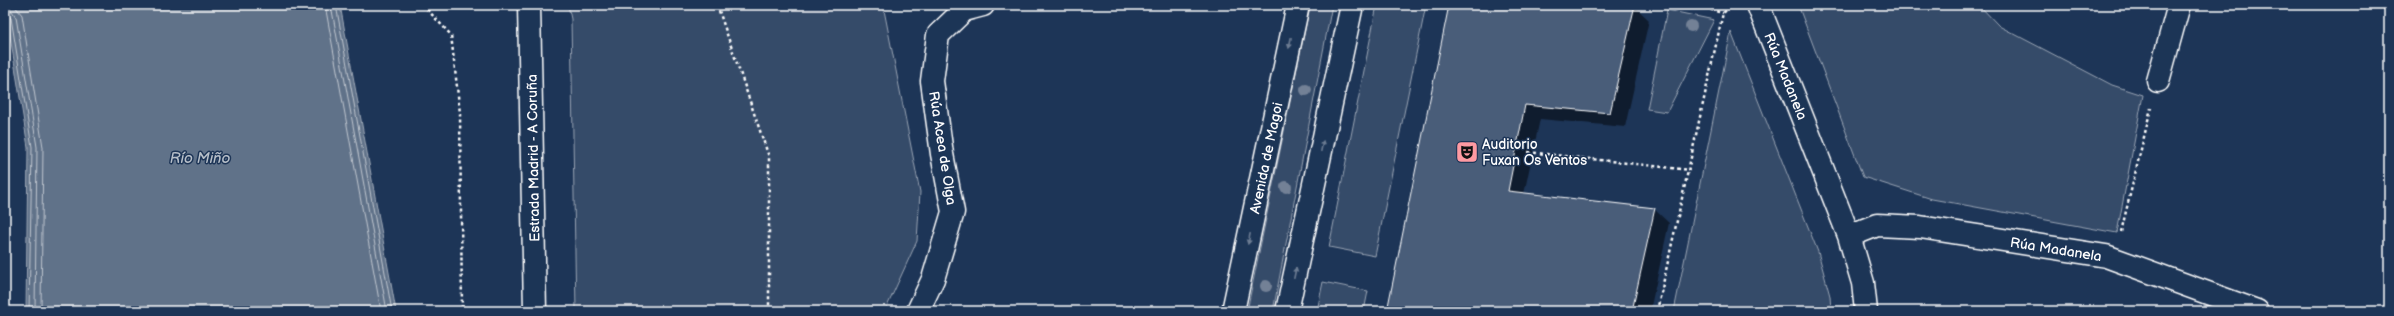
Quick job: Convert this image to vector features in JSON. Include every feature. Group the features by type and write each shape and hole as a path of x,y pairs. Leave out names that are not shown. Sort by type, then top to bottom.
{"main road":[{"name":"Estrada Madrid - A Coruña","path":"529,5 535,311"},
{"name":"Rúa Acea de Olga","path":"918,311 933,279 953,212 942,154 932,81 938,35 964,10 983,5"},
{"name":"Avenida de Magoi","path":"1234,311 1298,5"},
{"path":"1287,311 1352,5"},
{"name":"Rúa Madanela","path":"1758,5 1849,236 1863,283 1866,311"},
{"path":"2158,81 2179,5"},
{"name":"Rúa Madanela","path":"1849,236 1878,225 1920,227 2106,256 2257,311"}],"path":[{"path":"423,5 451,35 460,113 462,311"},
{"path":"717,5 770,157 769,311"},
{"path":"1693,5 1723,13"},
{"path":"1657,311 1690,170 1723,13 1728,9"},
{"path":"2119,240 2152,104"},
{"path":"1528,152 1690,170"}],"shaded area":[{"path":"568,5 883,5 920,192 917,241 885,311 576,311 571,19"},
{"path":"1310,5 1332,5 1273,311 1247,311"},
{"path":"1377,5 1426,5 1375,256 1329,247"},
{"path":"1798,5 1979,5 1999,26 2112,85 2143,95 2117,233 1932,199 1863,177"},
{"path":"1667,10 1714,20 1667,112 1647,109"},
{"path":"1731,32 1818,252 1830,296 1831,311 1674,311"},
{"path":"1323,282 1368,291 1364,311 1317,311"}],"water":[{"name":"Río Miño","path":"5,5 340,5 396,311 26,311 28,147"}],"building":[{"name":"Auditorio Fuxan Os Ventos","path":"1449,5 1635,5 1610,113 1525,105 1508,191 1655,208 1632,311 1387,311"}],"place":[{"name":"Auditorio Fuxan Os Ventos","path":"1467,152"}]}
